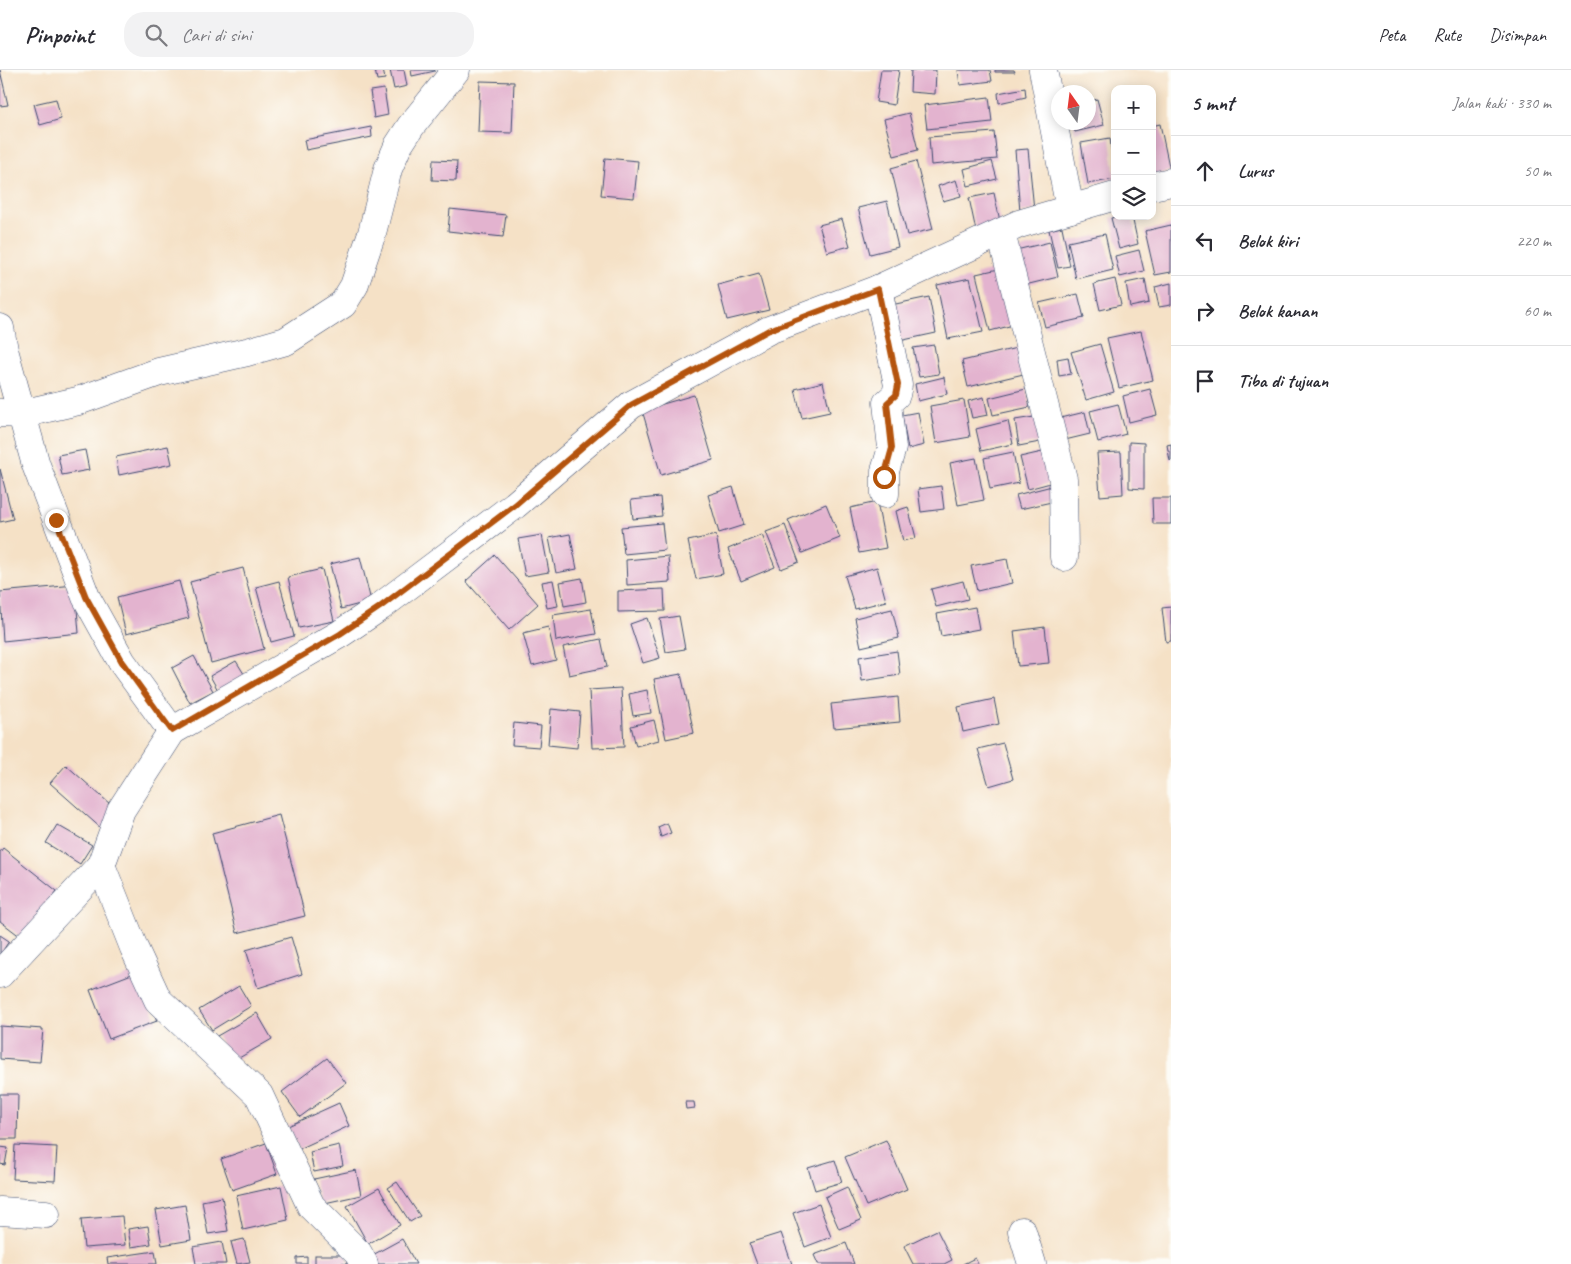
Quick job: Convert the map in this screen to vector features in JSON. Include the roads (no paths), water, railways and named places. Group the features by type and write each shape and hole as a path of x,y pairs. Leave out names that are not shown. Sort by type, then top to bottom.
{"street":[{"path":"11,414 78,401 159,372 286,341 343,304 354,286 372,233 388,169 398,146 411,126 456,70"},
{"path":"1043,70 1070,209"},
{"path":"0,974 101,866 121,810 172,731 340,634 380,607 515,505 631,405 769,330 878,289 1019,224 1111,197"},
{"path":"1001,233 1063,479 1064,557"},
{"path":"878,289 898,385 896,395 887,403 892,448 885,471 885,494"},
{"path":"0,328 11,414 36,465 86,597 122,662 172,731"},
{"path":"101,866 134,948 158,1000 260,1095 311,1206 358,1253 364,1264"},
{"path":"0,1211 46,1214"},
{"path":"1022,1231 1032,1264"}]}
